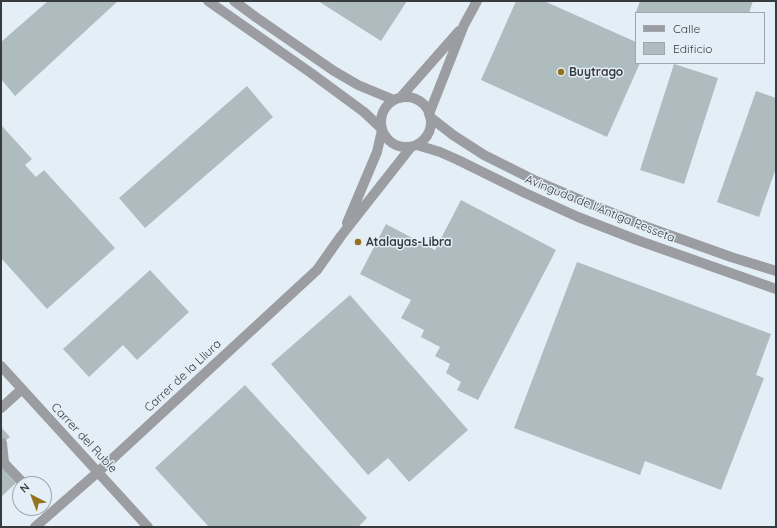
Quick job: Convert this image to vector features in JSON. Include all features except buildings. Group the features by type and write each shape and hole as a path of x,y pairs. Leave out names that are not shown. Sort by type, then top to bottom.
{"street":[{"path":"208,1 311,73 364,112 382,129"},
{"path":"234,1 334,71 358,85 397,99 407,98 421,102 426,107 430,116 431,124 429,130 422,141 414,146 404,147 396,146 385,137 382,129 382,115 389,104 397,99 464,25"},
{"path":"430,116 464,25 477,1"},
{"name":"Avinguda de l'Antiga Pesseta","path":"430,116 453,135 484,155 534,180 646,226 731,257 776,271"},
{"name":"Carrer de la Lliura","path":"341,236 377,152 382,129"},
{"name":"Carrer de la Lliura","path":"52,506 98,472 317,270 341,236 414,146"},
{"name":"Avinguda de l'Antiga Pesseta","path":"414,146 440,152 525,193 637,240 776,289"},
{"name":"Carrer del Ruble","path":"1,366 148,527"},
{"path":"1,408 22,389"},
{"path":"2,443 4,463 16,476"},
{"name":"Carrer de la Lliura","path":"35,527 43,516"}],"place":[{"name":"Buytrago","path":"561,72"},
{"name":"Atalayas-Libra","path":"358,242"}]}
